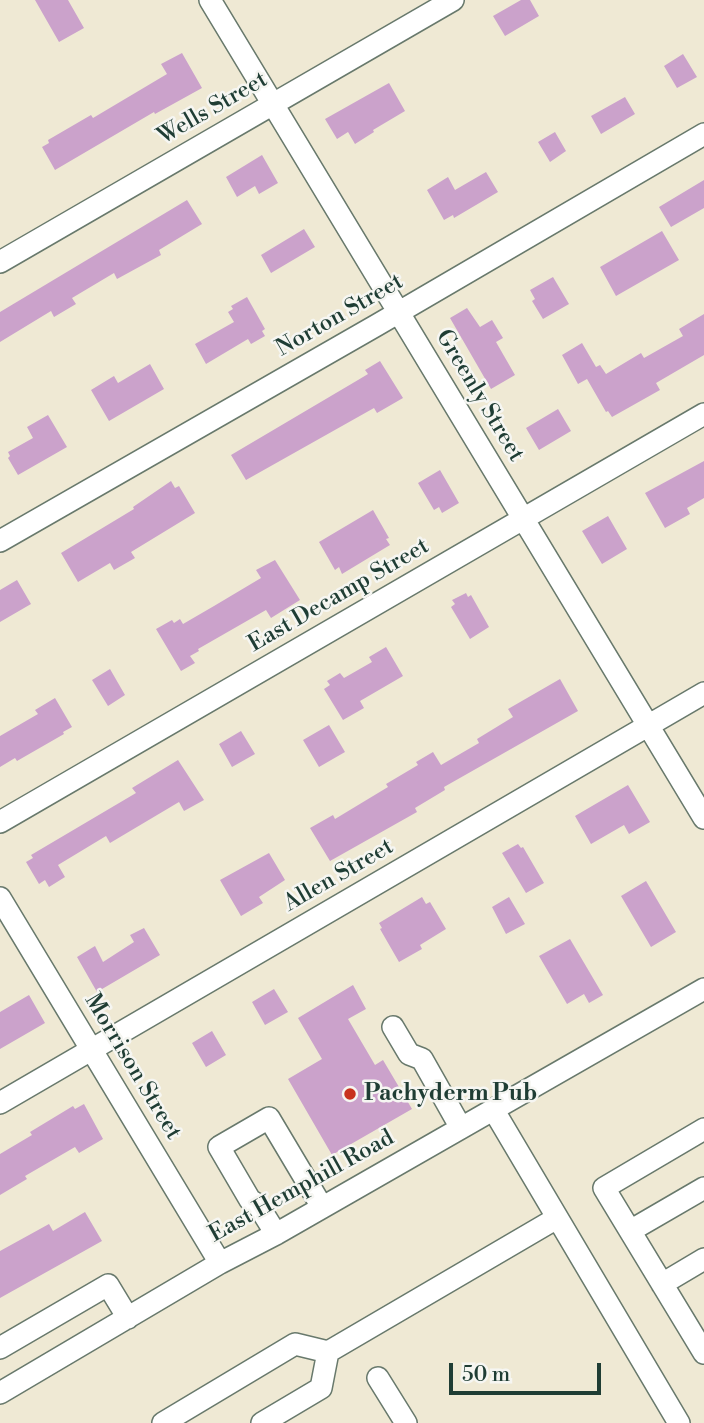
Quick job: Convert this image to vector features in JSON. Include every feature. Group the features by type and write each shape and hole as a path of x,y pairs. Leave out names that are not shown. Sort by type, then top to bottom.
{"street":[{"name":"Greenly Street","path":"209,0 704,818"},
{"name":"Wells Street","path":"0,262 453,0"},
{"name":"Norton Street","path":"0,541 399,313 704,134"},
{"name":"East Decamp Street","path":"0,822 704,414"},
{"name":"Allen Street","path":"0,1103 704,694"},
{"name":"Morrison Street","path":"0,898 220,1263"},
{"name":"East Hemphill Road","path":"0,1392 220,1263 276,1234 704,989"},
{"path":"393,1027 409,1054 422,1059 461,1128"},
{"path":"493,1109 679,1423"},
{"path":"276,1234 258,1205 250,1200 219,1147 269,1118 322,1207"},
{"path":"704,1129 604,1188 662,1284 696,1321 704,1353"},
{"path":"630,1231 704,1188"},
{"path":"163,1423 295,1344 328,1352 557,1218"},
{"path":"662,1284 704,1259"},
{"path":"21,1380 0,1348 49,1319 108,1285 128,1318"},
{"path":"49,1319 70,1352"},
{"path":"262,1423 321,1388 328,1352"},
{"path":"378,1378 406,1423"}],"building":[{"path":"35,0 68,0 84,28 59,42"},
{"path":"521,0 530,0 539,16 505,36 493,16"},
{"path":"182,53 202,88 155,114 154,112 55,170 42,147 49,143 48,140 91,115 93,118 167,74 161,64"},
{"path":"683,54 697,77 677,88 664,66"},
{"path":"389,83 405,111 355,144 348,132 337,139 325,119"},
{"path":"625,97 635,114 601,134 591,116"},
{"path":"555,132 566,151 550,162 538,142"},
{"path":"262,155 278,183 259,194 255,186 237,197 226,177"},
{"path":"486,172 498,192 454,218 453,215 444,220 427,190 448,177 455,190"},
{"path":"704,180 704,208 671,227 659,207"},
{"path":"187,200 202,224 159,250 161,255 117,279 114,273 72,298 76,304 54,317 51,311 0,342 0,312"},
{"path":"304,229 315,247 271,273 261,255"},
{"path":"662,231 679,260 616,296 600,267"},
{"path":"553,277 569,304 543,319 532,301 535,299 530,290"},
{"path":"247,297 265,329 262,331 265,336 251,344 248,339 206,364 195,344 234,322 228,312 233,309 231,306"},
{"path":"467,308 480,327 492,320 503,338 496,342 515,375 491,389 450,318"},
{"path":"704,314 704,355 656,383 660,390 612,417 606,412 587,379 578,384 562,355 582,343 596,367 600,365 606,374 641,353 644,358 683,336 679,329"},
{"path":"380,361 403,398 377,413 374,408 246,480 231,455 368,374 365,370"},
{"path":"150,364 164,389 109,421 91,390 114,376 118,383"},
{"path":"558,409 571,431 539,450 526,428"},
{"path":"48,415 67,447 18,475 8,458 8,452 33,438 27,427"},
{"path":"704,461 704,498 687,508 690,514 665,528 645,493"},
{"path":"440,470 459,503 442,513 439,507 434,510 418,483"},
{"path":"171,481 175,488 179,486 195,513 131,552 135,558 114,570 110,563 78,582 61,553 134,509 133,507"},
{"path":"373,510 389,538 386,539 390,545 342,574 339,567 335,570 319,542"},
{"path":"608,516 627,549 602,564 582,531"},
{"path":"275,560 300,600 271,618 266,610 198,649 199,651 190,656 195,663 181,671 156,629 172,620 174,623 180,619 183,624 261,578 256,570"},
{"path":"17,580 31,604 0,622 0,590"},
{"path":"466,593 468,597 471,595 489,627 470,639 451,607 455,604 452,600"},
{"path":"386,647 403,676 360,701 364,708 343,720 324,689 330,685 327,681 340,673 344,678 372,662 369,657"},
{"path":"110,669 125,695 108,706 92,680"},
{"path":"560,679 578,711 444,787 445,790 415,808 417,812 330,861 310,828 333,815 335,819 388,787 386,784 418,765 416,762 433,752 441,765 479,743 477,739 513,717 508,709"},
{"path":"55,698 72,727 17,761 15,758 0,767 0,736 38,714 35,710"},
{"path":"329,725 345,752 319,767 303,740"},
{"path":"241,731 255,754 232,767 219,744"},
{"path":"178,760 204,800 184,811 179,802 110,843 106,836 58,865 65,877 49,887 45,880 39,884 26,862 33,858 31,855 136,793 132,788"},
{"path":"628,785 650,822 629,834 624,825 591,844 575,816"},
{"path":"518,844 523,847 544,883 526,893 502,853"},
{"path":"269,853 285,880 259,897 263,903 241,916 220,880"},
{"path":"646,881 676,932 651,947 621,896"},
{"path":"422,897 426,904 430,902 446,929 420,945 422,949 399,962 379,923"},
{"path":"509,897 525,924 506,934 492,907"},
{"path":"144,928 160,955 97,992 77,957 95,946 103,962 134,942 130,935"},
{"path":"570,939 603,995 589,1003 584,994 567,1004 539,956"},
{"name":"Pachyderm Pub","path":"353,985 366,1009 348,1019 375,1065 383,1060 412,1109 332,1155 288,1079 322,1059 298,1018"},
{"path":"274,989 288,1012 265,1025 252,1002"},
{"path":"29,995 45,1023 0,1049 0,1012"},
{"path":"212,1031 226,1055 206,1067 192,1043"},
{"path":"84,1104 103,1139 79,1153 75,1147 25,1176 27,1179 0,1195 0,1154 73,1106 75,1109"},
{"path":"85,1212 102,1241 0,1298 0,1251 49,1224 53,1231"}],"place":[{"name":"Pachyderm Pub","path":"350,1094"}]}
